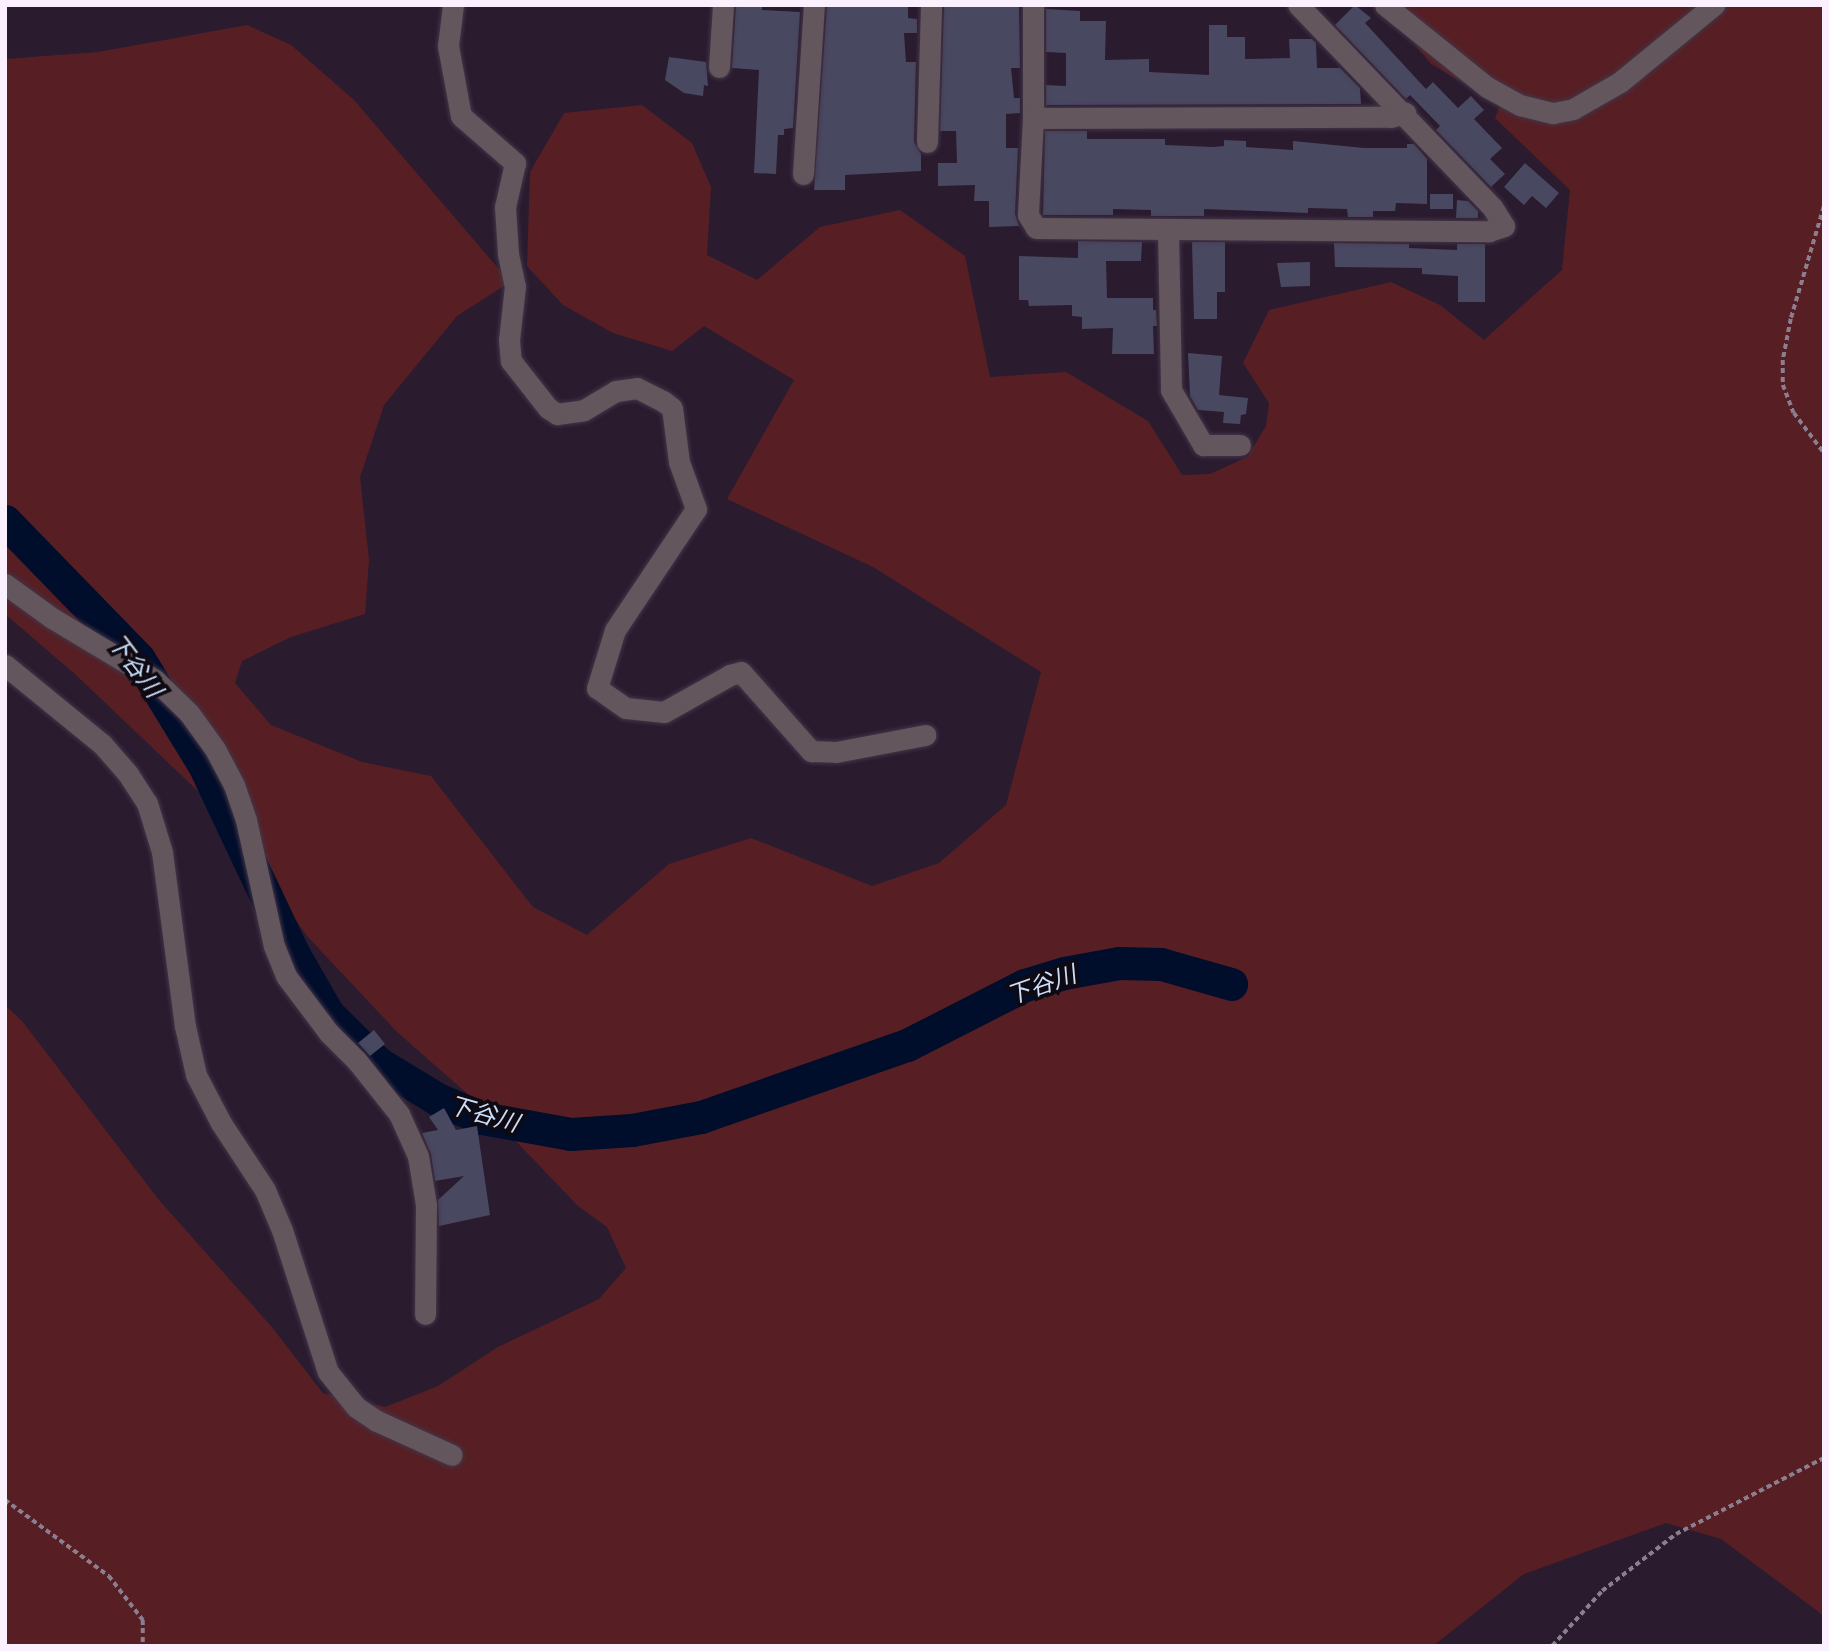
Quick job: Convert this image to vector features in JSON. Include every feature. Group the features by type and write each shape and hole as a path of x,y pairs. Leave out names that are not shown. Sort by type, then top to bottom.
{"street":[{"path":"453,5 448,46 461,116 515,163 505,207 508,254 515,286 509,340 511,361 548,408 557,414 584,410 616,391 637,388 672,408 679,462 695,509 615,630 597,688 626,708 664,712 730,675 741,672 811,751 836,752 925,735"},
{"path":"719,67 723,5"},
{"path":"803,174 814,5"},
{"path":"927,142 931,5"},
{"path":"1033,5 1034,118 1028,215 1035,228 1168,231 1489,231 1504,226 1492,207 1405,113 1315,26 1298,5"},
{"path":"1385,5 1487,87 1520,104 1553,113 1573,109 1620,82 1714,5"},
{"path":"1034,118 1391,117 1405,113"},
{"path":"1168,231 1171,390 1203,444 1240,445"},
{"path":"5,584 52,618 155,680 189,713 215,749 234,785 246,820 274,946 286,976 329,1033 357,1061 399,1114 418,1156 426,1205 425,1314"},
{"path":"5,665 102,744 148,803 162,852 185,1027 196,1075 221,1123 265,1190 278,1220 328,1372 356,1407 377,1422 452,1455"}],"path":[{"path":"1824,206 1791,319 1783,360 1783,385 1794,414 1824,453"},
{"path":"1552,1646 1602,1591 1676,1534 1824,1458"},
{"path":"5,1500 109,1576 143,1620 142,1646"}],"shaded area":[{"path":"1382,5 1824,5 1824,1616 1721,1539 1666,1523 1524,1574 1433,1646 5,1646 5,1005 22,1021 159,1200 271,1326 323,1393 385,1407 438,1386 498,1347 599,1299 626,1268 607,1227 578,1206 486,1110 397,1032 307,936 220,812 76,675 5,614 5,59 98,52 247,25 291,45 354,100 510,282 457,316 384,405 360,477 369,560 365,614 291,637 242,661 235,683 271,725 362,762 431,776 533,907 587,935 669,864 751,838 872,886 939,863 1006,805 1041,672 873,567 727,499 794,380 704,326 672,351 613,333 563,305 527,266 530,172 564,113 642,105 692,143 711,187 707,255 757,280 820,227 900,210 965,256 990,377 1066,372 1148,421 1182,475 1210,474 1247,457 1266,426 1269,403 1243,363 1269,310 1391,282 1440,305 1484,340 1562,270 1570,190 1495,118 1500,105 1431,64"}],"building":[{"path":"736,5 762,5 762,10 800,12 793,128 784,129 784,135 778,135 776,174 754,173 759,70 732,68"},
{"path":"827,5 908,5 908,18 917,19 917,33 904,33 906,62 916,62 914,142 921,154 921,171 845,175 845,190 814,190"},
{"path":"1019,5 1020,68 1011,68 1014,98 1020,98 1020,113 1006,114 1006,148 1018,148 1015,214 1019,226 989,227 989,201 974,201 975,185 938,186 938,163 957,163 956,131 940,131 944,7"},
{"path":"1355,5 1371,18 1365,23 1426,89 1433,82 1458,108 1471,96 1484,110 1474,119 1502,148 1490,159 1505,174 1491,187 1436,130 1440,126 1410,95 1406,99 1335,25"},
{"path":"1046,9 1080,11 1080,21 1106,21 1105,60 1149,59 1149,72 1209,75 1209,25 1227,25 1227,37 1245,37 1245,59 1290,58 1289,39 1312,39 1316,43 1317,68 1340,68 1360,88 1361,104 1046,105 1046,85 1066,86 1066,53 1046,52"},
{"path":"669,57 706,62 708,86 704,85 703,96 684,93 665,80"},
{"path":"1045,131 1087,131 1087,139 1165,139 1165,145 1213,147 1224,146 1224,140 1246,141 1246,147 1293,150 1293,141 1364,148 1407,148 1407,144 1414,144 1427,159 1427,204 1396,203 1395,211 1373,211 1373,217 1348,217 1347,209 1308,208 1308,213 1204,209 1204,216 1151,216 1151,210 1113,209 1113,215 1043,215"},
{"path":"1525,163 1559,193 1546,208 1532,196 1524,205 1504,187"},
{"path":"1430,194 1453,194 1453,209 1430,209"},
{"path":"1457,200 1468,201 1478,211 1478,218 1456,218"},
{"path":"1078,241 1142,242 1141,261 1106,261 1107,298 1153,298 1157,326 1153,326 1154,354 1112,354 1113,328 1082,329 1082,317 1072,316 1072,305 1029,306 1028,300 1019,300 1019,256 1078,258"},
{"path":"1192,242 1225,242 1225,292 1217,292 1217,319 1194,319"},
{"path":"1334,243 1409,244 1409,248 1457,250 1457,244 1485,244 1485,302 1458,302 1458,276 1422,274 1422,268 1335,267"},
{"path":"1310,262 1310,286 1281,287 1277,263"},
{"path":"1188,353 1222,356 1219,395 1248,398 1246,414 1241,415 1240,424 1223,423 1224,412 1198,410 1190,396"},
{"path":"374,1030 385,1044 370,1056 358,1043"},
{"path":"444,1108 456,1130 477,1126 490,1215 439,1226 438,1200 464,1176 435,1181 431,1154 422,1133 438,1130 429,1117"}],"waterway":[{"name":"下谷川","path":"5,521 139,659 204,765 293,953 328,1014 378,1063 437,1099 482,1118 571,1134 632,1130 701,1117 907,1045 1025,985 1064,973 1119,963 1161,964 1231,984"}]}
